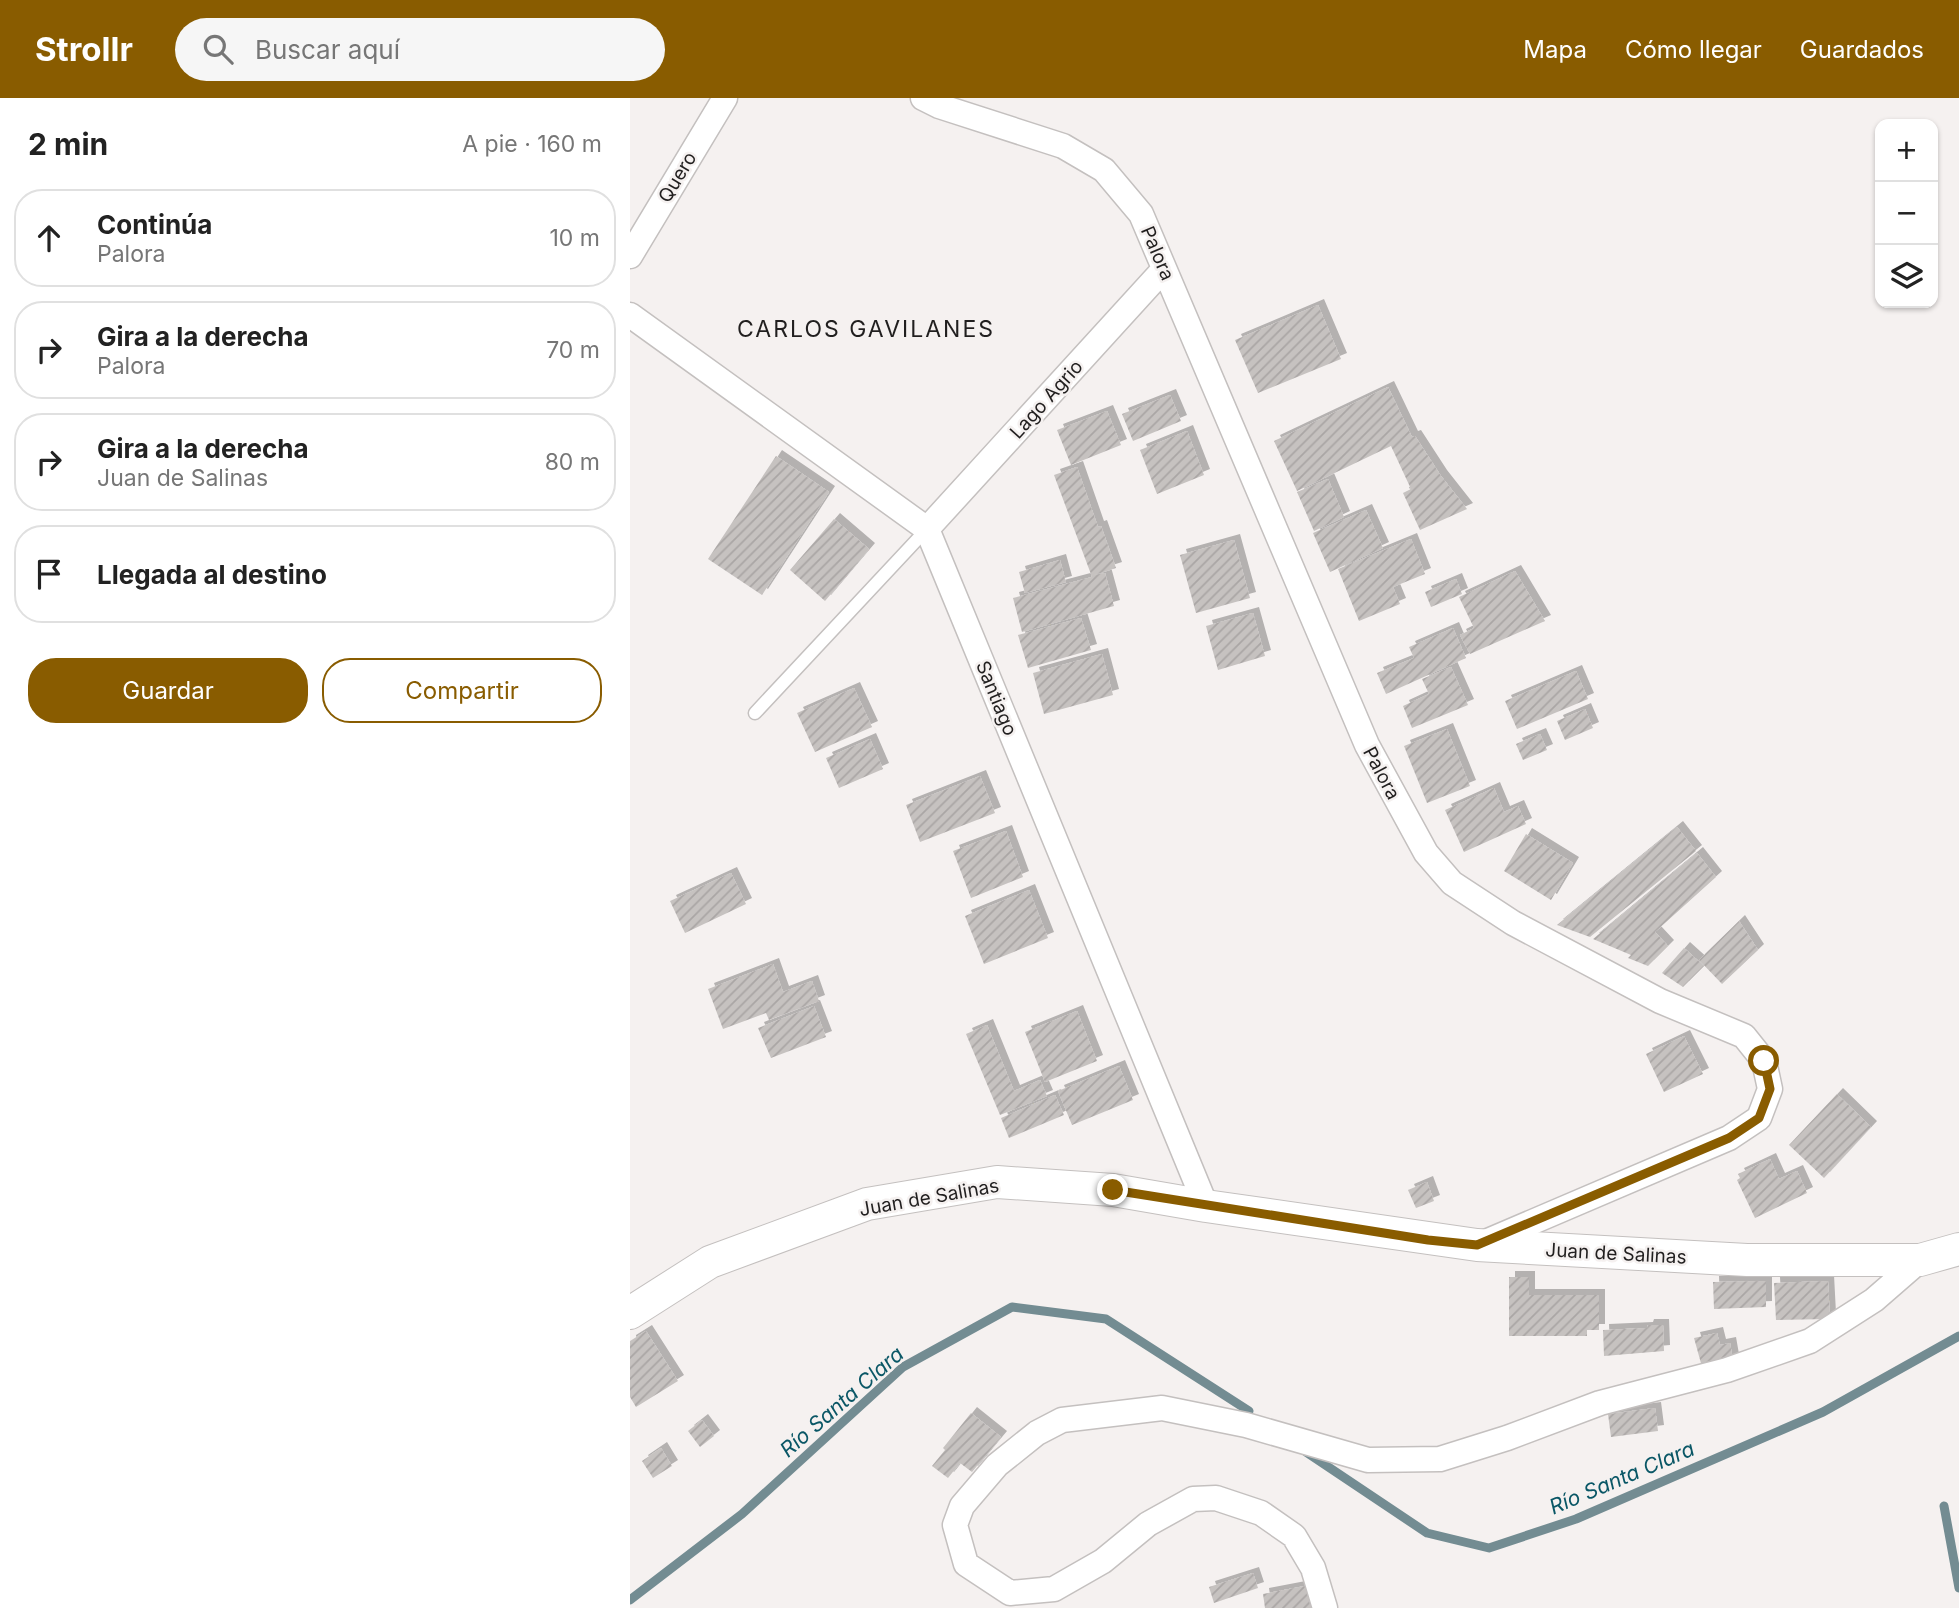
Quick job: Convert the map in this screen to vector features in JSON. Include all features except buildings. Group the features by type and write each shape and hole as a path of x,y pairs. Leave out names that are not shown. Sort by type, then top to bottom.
{"street":[{"name":"Quero","path":"630,256 725,98"},
{"name":"Palora","path":"923,98 1063,146 1104,170 1141,214 1367,745 1426,852 1452,883 1504,918 1660,1001 1744,1036 1764,1061 1770,1089 1759,1118 1729,1138 1477,1245"},
{"name":"Lago Agrio","path":"927,529 1164,269"},
{"path":"630,315 927,529"},
{"name":"Santiago","path":"927,529 1206,1206"},
{"name":"Juan de Salinas","path":"630,1313 710,1262 867,1204 997,1182 1113,1190 1477,1245 1747,1260 1920,1260 1959,1249"},
{"path":"1325,1608 1313,1568 1294,1536 1261,1513 1216,1498 1193,1499 1148,1524 1103,1561 1055,1589 1010,1593 966,1564 956,1525 962,1506 997,1465 1037,1433 1062,1420 1162,1408 1246,1425 1368,1460 1440,1459 1600,1403 1727,1370 1810,1341 1874,1300 1920,1260"}],"lane":[{"path":"755,713 927,529"}],"waterway":[{"name":"Río Santa Clara","path":"630,1600 742,1514 903,1367 1012,1307 1106,1319 1249,1411"},
{"name":"Río Santa Clara","path":"1306,1452 1427,1533 1489,1548 1576,1519 1823,1412 1959,1336"},
{"path":"1944,1506 1959,1588"}],"district":[{"name":"CARLOS GAVILANES","path":"866,329"}],"route":[{"path":"1113,1190 1428,1240 1477,1245 1729,1138 1759,1118 1770,1089 1764,1061"}]}
